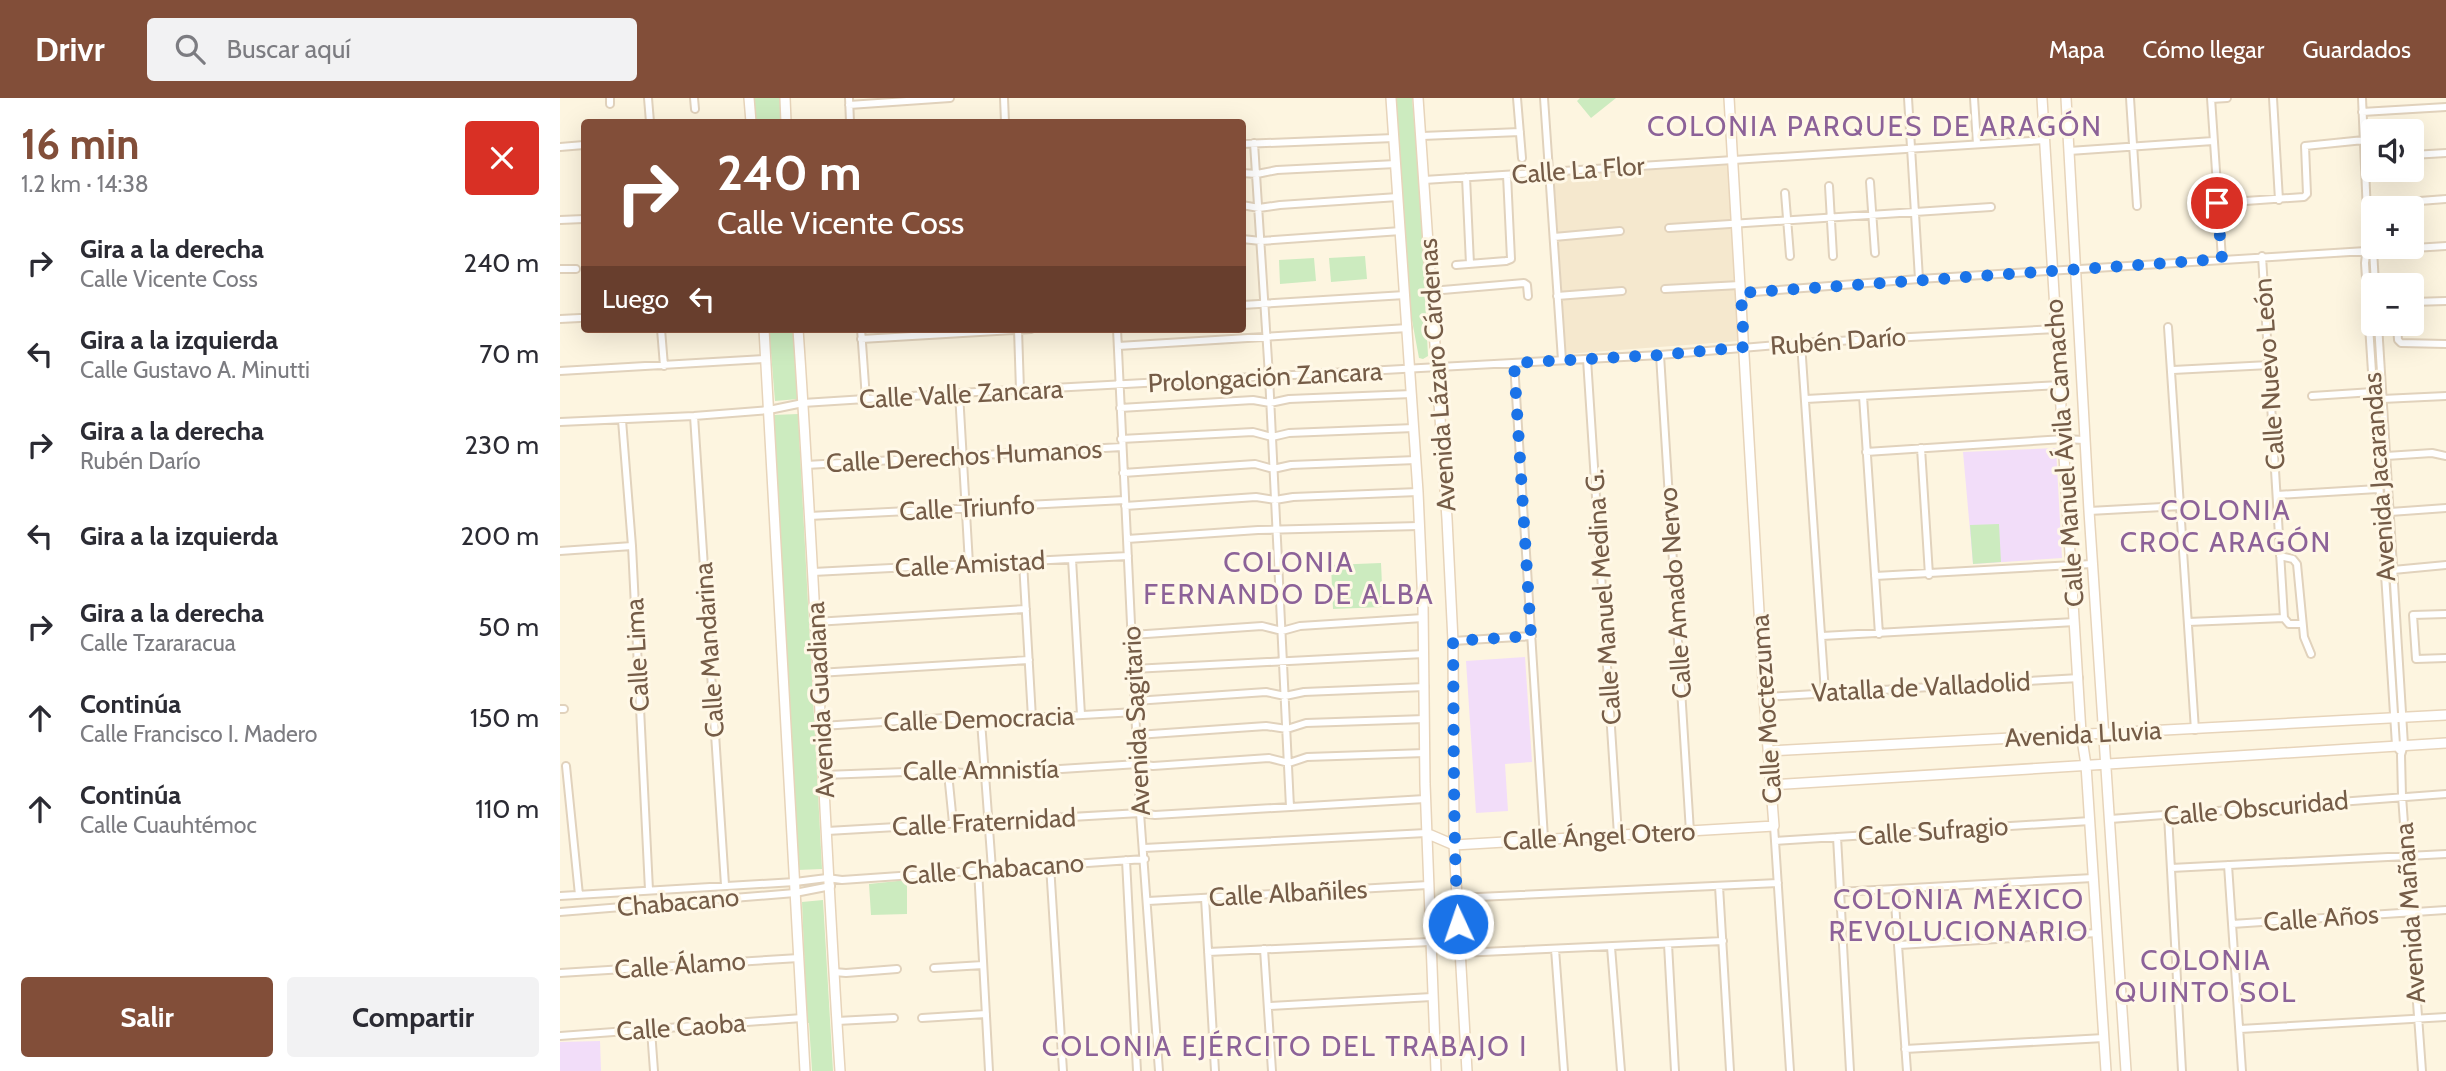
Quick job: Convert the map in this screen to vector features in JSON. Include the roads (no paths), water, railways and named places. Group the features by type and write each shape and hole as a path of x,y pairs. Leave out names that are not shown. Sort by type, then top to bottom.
{"street":[{"path":"648,98 650,119"},
{"path":"694,98 695,109"},
{"path":"749,98 751,119"},
{"path":"785,98 786,119"},
{"path":"849,102 950,98"},
{"path":"1004,98 1005,119"},
{"name":"Avenida Lázaro Cárdenas","path":"1391,98 1418,492 1424,654 1426,833 1436,1071"},
{"name":"Avenida Lázaro Cárdenas","path":"1418,98 1447,519 1453,641 1454,845 1467,1071"},
{"path":"1517,98 1522,158"},
{"path":"1544,98 1562,360"},
{"name":"Calle Moctezuma","path":"1729,98 1764,696 1790,1071"},
{"path":"1908,98 1919,279"},
{"path":"1975,98 1977,144"},
{"name":"Calle Manuel Ávila Camacho","path":"2042,98 2081,733 2086,765 2106,1071"},
{"name":"Calle Manuel Ávila Camacho","path":"2066,98 2088,511 2126,1071"},
{"path":"2130,98 2137,206"},
{"path":"2222,259 2211,99 2227,98"},
{"path":"2273,98 2279,200"},
{"name":"Avenida Jacarandas","path":"2361,98 2362,119"},
{"path":"2362,112 2446,107"},
{"path":"1422,136 1520,132"},
{"path":"1246,144 1394,138"},
{"name":"Calle La Flor","path":"1424,180 2045,140"},
{"path":"2217,203 2306,196 2305,146 2361,140"},
{"path":"2070,151 2213,141"},
{"path":"1254,143 1269,376 1290,807"},
{"path":"560,147 581,145"},
{"path":"2424,154 2446,153"},
{"path":"1246,173 1396,164"},
{"path":"1456,265 1511,259 1507,175"},
{"path":"1466,177 1470,264"},
{"path":"1870,182 1875,253"},
{"path":"1829,186 1833,256"},
{"path":"1785,193 1790,256"},
{"path":"1246,206 1259,208 1398,197"},
{"path":"2424,201 2446,199"},
{"path":"1670,228 1992,207"},
{"path":"560,220 581,219"},
{"path":"1246,239 1261,241 1401,231"},
{"path":"1554,237 1620,231"},
{"path":"2424,247 2446,246"},
{"path":"1665,289 1741,289 2361,250"},
{"name":"Calle Nuevo León","path":"2262,256 2284,618"},
{"name":"Avenida Jacarandas","path":"2366,259 2378,489 2398,717"},
{"path":"563,269 576,268"},
{"path":"1431,290 1522,283 1527,285 1528,296"},
{"path":"1557,296 1622,291"},
{"path":"1246,305 1405,295"},
{"path":"2424,302 2446,301"},
{"path":"560,319 580,318"},
{"path":"2168,327 2173,370 2195,730"},
{"path":"1118,346 1408,328"},
{"name":"Rubén Darío","path":"1410,369 2057,328"},
{"path":"661,333 664,366"},
{"name":"Avenida Guadiana","path":"764,333 805,1071"},
{"name":"Avenida Guadiana","path":"798,333 827,831 827,883 840,1071"},
{"path":"861,333 866,399"},
{"path":"862,339 966,333"},
{"path":"1018,333 1020,390"},
{"name":"Avenida Sagitario","path":"1117,333 1140,813 1159,1071"},
{"name":"Avenida Jacarandas","path":"2379,336 2399,642 2398,717"},
{"path":"2398,336 2401,344 2446,344"},
{"path":"1801,343 1825,693"},
{"name":"Calle Amado Nervo","path":"1660,355 1690,832"},
{"path":"560,371 766,359"},
{"name":"Calle Manuel Medina G.","path":"1587,359 1618,835"},
{"path":"1514,363 1544,838"},
{"path":"2173,370 2269,365"},
{"name":"Prolongación Zancara","path":"1119,385 1410,369"},
{"name":"Calle Valle Zancara","path":"560,422 694,416 769,410 803,403 1119,385"},
{"path":"1806,399 2061,385"},
{"path":"959,393 969,564"},
{"path":"1120,408 1253,400 1270,403 1289,399 1412,394"},
{"path":"1863,396 1879,634"},
{"path":"2312,396 2374,396 2383,399 2446,396"},
{"name":"Calle Mandarina","path":"694,416 725,885"},
{"name":"Calle Lima","path":"622,420 632,546 649,890"},
{"path":"1272,437 1289,433 1414,428"},
{"name":"Calle Derechos Humanos","path":"806,465 1253,432 1272,437"},
{"path":"1866,452 2084,440"},
{"path":"1921,448 1929,575"},
{"path":"2386,456 2432,453 2446,456"},
{"path":"1123,473 1255,464 1273,469 1291,465 1416,460"},
{"path":"2277,495 2378,489"},
{"path":"1275,500 1293,496 1418,492"},
{"name":"Calle Triunfo","path":"809,516 1256,497 1275,500"},
{"path":"2088,511 2181,506"},
{"path":"2390,512 2446,508"},
{"path":"1126,539 1258,530 1419,526"},
{"path":"560,551 632,546"},
{"name":"Calle Amistad","path":"813,572 1128,556"},
{"path":"2280,556 2293,559 2297,564 2304,637 2311,654"},
{"path":"1072,559 1081,715"},
{"path":"1023,562 1032,718"},
{"path":"1875,576 2092,564"},
{"path":"2393,570 2446,565"},
{"path":"815,622 1026,609"},
{"path":"2446,614 2413,615 2416,659 2446,658"},
{"path":"1132,635 1262,626 1282,631 1300,626 1423,618"},
{"path":"2188,622 2284,618 2289,624 2302,624"},
{"path":"1822,636 2075,622"},
{"path":"1453,641 1531,636"},
{"path":"2399,642 2414,641"},
{"path":"1133,669 1424,654"},
{"path":"818,673 1029,660"},
{"name":"Vatalla de Valladolid","path":"1764,696 2078,678"},
{"path":"1135,701 1266,692 1285,696 1304,692 1424,687"},
{"name":"Calle Democracia","path":"821,726 944,718 960,722 1136,712"},
{"name":"Avenida Lluvia","path":"1768,751 2446,715"},
{"name":"Avenida Mañana","path":"2398,717 2422,1071"},
{"path":"1137,735 1266,726 1287,729 1306,723 1424,719"},
{"path":"981,721 992,869"},
{"path":"1771,785 2107,763 2400,748 2446,743"},
{"path":"1289,763 1307,757 1425,753"},
{"name":"Calle Amnistía","path":"824,775 932,771 984,774 1269,758 1289,763"},
{"path":"566,766 579,895"},
{"path":"948,773 953,822"},
{"path":"2402,796 2446,794"},
{"name":"Calle Obscuridad","path":"2110,819 2402,796"},
{"name":"Calle Fraternidad","path":"827,831 987,820 1140,813 1155,815 1425,799"},
{"path":"2168,816 2182,1071"},
{"name":"Calle Sufragio","path":"1776,841 2090,821"},
{"name":"Calle Ángel Otero","path":"1426,833 1454,845 1774,826"},
{"path":"1144,848 1426,833"},
{"path":"1837,837 1850,1071"},
{"path":"2171,868 2446,854"},
{"name":"Calle Chabacano","path":"795,894 842,880 1145,859"},
{"path":"1126,860 1137,1071"},
{"path":"1050,865 1063,1071"},
{"path":"2228,865 2242,1071"},
{"path":"978,869 989,1071"},
{"path":"1839,892 2093,878"},
{"name":"Calle Chabacano","path":"795,882 827,883"},
{"name":"Chabacano","path":"560,896 795,882"},
{"path":"1457,898 1778,883"},
{"name":"Calle Albañiles","path":"1148,901 1428,885"},
{"path":"1719,886 1730,1071"},
{"path":"1894,889 1907,1071"},
{"name":"Chabacano","path":"560,912 795,894"},
{"path":"1205,898 1215,1071"},
{"name":"Calle Años","path":"2232,923 2446,909"},
{"path":"1899,945 2097,933"},
{"path":"1460,953 1723,941"},
{"path":"1208,952 1430,942"},
{"path":"1668,944 1675,1071"},
{"path":"1611,947 1620,1071"},
{"path":"1264,949 1272,1071"},
{"path":"1555,949 1563,1071"},
{"name":"Calle Álamo","path":"560,973 799,958"},
{"path":"934,968 983,965"},
{"path":"834,972 897,968"},
{"path":"1268,1006 1432,997"},
{"path":"922,1017 986,1014"},
{"path":"2240,1029 2446,1017"},
{"name":"Calle Caoba","path":"560,1036 802,1018"},
{"path":"837,1021 894,1018"},
{"path":"651,1030 654,1071"},
{"path":"1905,1049 2104,1038"}],"district":[{"name":"COLONIA PARQUES DE ARAGÓN","path":"1875,126"},
{"name":"COLONIA CROC ARAGÓN","path":"2226,526"},
{"name":"COLONIA FERNANDO DE ALBA","path":"1289,578"},
{"name":"COLONIA MÉXICO REVOLUCIONARIO","path":"1959,915"},
{"name":"COLONIA QUINTO SOL","path":"2206,976"},
{"name":"COLONIA EJÉRCITO DEL TRABAJO I","path":"1285,1046"}]}
